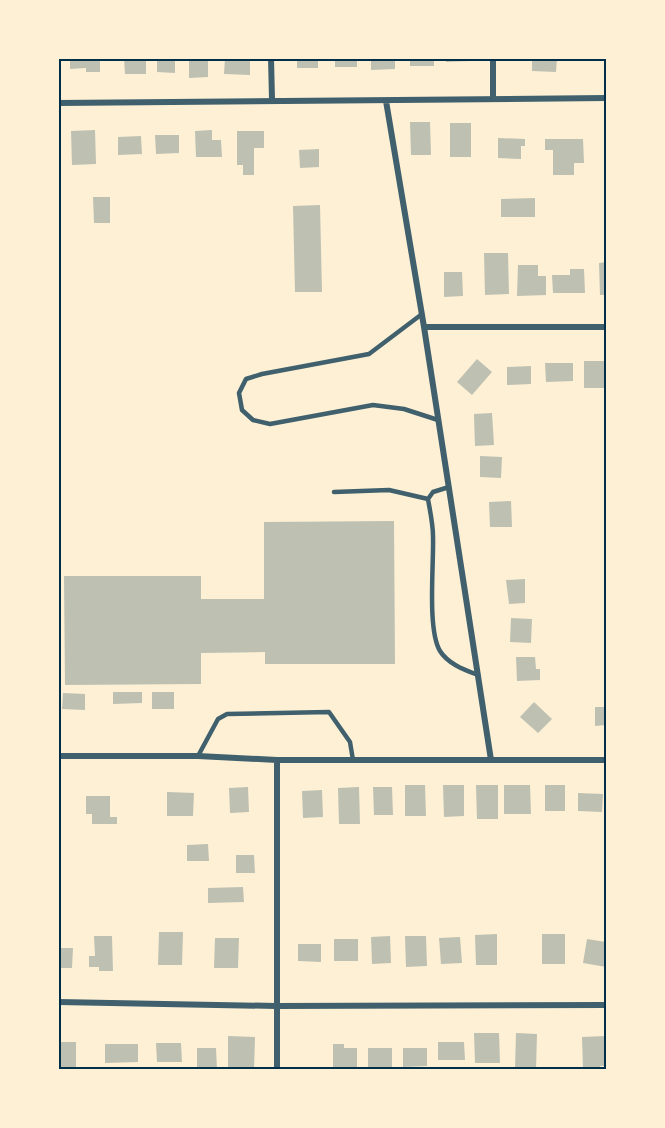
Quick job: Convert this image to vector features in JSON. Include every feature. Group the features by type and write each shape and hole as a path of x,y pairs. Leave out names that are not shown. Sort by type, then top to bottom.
{"street":[{"path":"271,58 272,99"},
{"path":"493,58 494,99"},
{"path":"58,103 272,99 386,101 606,98"},
{"path":"386,101 422,314 491,760"},
{"path":"424,327 606,327"},
{"path":"58,756 198,756 277,760 606,760"},
{"path":"276,1070 277,760"},
{"path":"58,1002 276,1006 606,1005"}],"lane":[{"path":"422,314 369,354 262,374 246,380 239,393 242,410 252,420 270,424 373,405 404,409 438,420"},
{"path":"449,487 433,492 428,499 433,533 436,642 441,653 459,668 479,675"},
{"path":"334,492 389,490 428,499"},
{"path":"198,756 218,719 227,714 329,712 350,742 353,760"}],"building":[{"path":"70,58 100,58 100,72 86,72 86,68 70,69"},
{"path":"124,58 146,58 146,74 125,74"},
{"path":"157,58 175,58 175,73 157,72"},
{"path":"189,58 208,58 208,77 189,78"},
{"path":"225,58 250,58 250,75 224,74"},
{"path":"297,58 318,58 318,68 297,68"},
{"path":"335,58 357,58 357,67 335,67"},
{"path":"371,58 395,58 395,69 371,70"},
{"path":"410,58 434,58 434,66 410,66"},
{"path":"446,58 471,58 471,61 446,62"},
{"path":"532,58 557,58 556,72 532,71"},
{"path":"410,122 430,122 431,155 411,155"},
{"path":"450,123 471,123 471,157 450,157"},
{"path":"95,130 96,164 72,165 71,131"},
{"path":"212,130 212,140 221,140 222,157 196,157 195,131"},
{"path":"237,131 264,131 264,148 254,148 254,175 243,175 243,165 237,165"},
{"path":"155,135 179,135 179,153 156,154"},
{"path":"141,136 142,154 118,155 118,137"},
{"path":"498,138 525,139 525,146 521,146 521,159 498,158"},
{"path":"545,139 583,139 584,163 574,163 574,175 553,175 553,150 545,150"},
{"path":"319,149 319,167 300,168 299,150"},
{"path":"93,197 110,197 110,223 94,223"},
{"path":"535,198 535,217 501,217 501,199"},
{"path":"320,205 322,292 295,292 293,206"},
{"path":"484,253 508,253 509,294 485,295"},
{"path":"606,262 606,295 600,295 599,263"},
{"path":"518,265 538,265 538,276 546,276 546,295 517,296"},
{"path":"570,269 584,269 585,293 553,293 552,275 570,275"},
{"path":"444,272 462,272 463,296 444,297"},
{"path":"477,359 492,372 472,395 457,382"},
{"path":"584,361 606,361 606,388 584,388"},
{"path":"545,363 573,363 573,381 546,382"},
{"path":"531,366 531,384 507,385 507,367"},
{"path":"492,413 494,445 475,446 474,414"},
{"path":"480,456 502,457 501,478 480,477"},
{"path":"511,501 512,527 490,527 489,502"},
{"path":"394,521 395,664 265,664 265,652 201,653 201,684 65,685 64,576 201,576 201,599 264,599 264,522"},
{"path":"525,579 525,603 509,604 506,580"},
{"path":"511,618 532,619 531,643 510,642"},
{"path":"516,657 535,657 536,669 540,669 540,680 517,681"},
{"path":"113,692 142,692 142,703 113,704"},
{"path":"152,692 174,692 174,709 152,709"},
{"path":"63,693 85,694 85,710 62,709"},
{"path":"534,702 552,719 538,733 520,717"},
{"path":"595,707 606,707 606,725 595,726"},
{"path":"405,785 425,785 426,816 405,816"},
{"path":"443,785 464,785 464,816 444,817"},
{"path":"476,785 498,785 498,819 477,819"},
{"path":"504,785 530,785 531,814 504,814"},
{"path":"545,785 565,785 565,811 545,811"},
{"path":"248,787 249,812 230,813 229,788"},
{"path":"359,787 360,824 339,824 338,788"},
{"path":"373,787 392,787 393,815 374,815"},
{"path":"322,790 323,817 303,818 302,791"},
{"path":"167,792 194,793 193,816 167,816"},
{"path":"578,793 603,794 602,812 578,811"},
{"path":"86,796 110,796 110,817 117,817 117,824 92,824 92,814 86,814"},
{"path":"208,844 209,861 187,861 187,845"},
{"path":"236,855 254,855 255,873 236,873"},
{"path":"243,887 244,902 208,903 208,888"},
{"path":"159,932 183,932 182,965 158,965"},
{"path":"497,934 497,965 476,965 475,935"},
{"path":"542,934 565,934 565,964 542,964"},
{"path":"94,936 112,936 113,971 99,971 99,967 89,967 89,956 95,956"},
{"path":"390,936 391,963 372,964 371,937"},
{"path":"405,936 426,936 427,966 406,967"},
{"path":"460,937 462,963 441,964 439,938"},
{"path":"215,938 239,938 238,968 214,968"},
{"path":"334,939 358,939 358,961 334,961"},
{"path":"587,939 606,942 606,967 583,963"},
{"path":"298,944 321,944 321,962 298,961"},
{"path":"58,948 73,948 72,968 58,968"},
{"path":"474,1033 499,1033 500,1063 475,1063"},
{"path":"516,1033 537,1034 536,1069 515,1068"},
{"path":"228,1036 255,1037 254,1070 228,1069"},
{"path":"605,1036 606,1066 600,1066 601,1070 583,1070 582,1037"},
{"path":"58,1042 76,1042 76,1070 58,1070"},
{"path":"438,1042 464,1042 465,1060 438,1060"},
{"path":"156,1043 181,1043 182,1062 157,1062"},
{"path":"105,1044 138,1044 138,1062 105,1063"},
{"path":"333,1044 344,1044 344,1048 357,1048 357,1069 333,1069"},
{"path":"197,1048 216,1048 217,1070 197,1070"},
{"path":"368,1048 392,1048 392,1067 368,1067"},
{"path":"403,1048 427,1048 427,1066 403,1067"}]}
